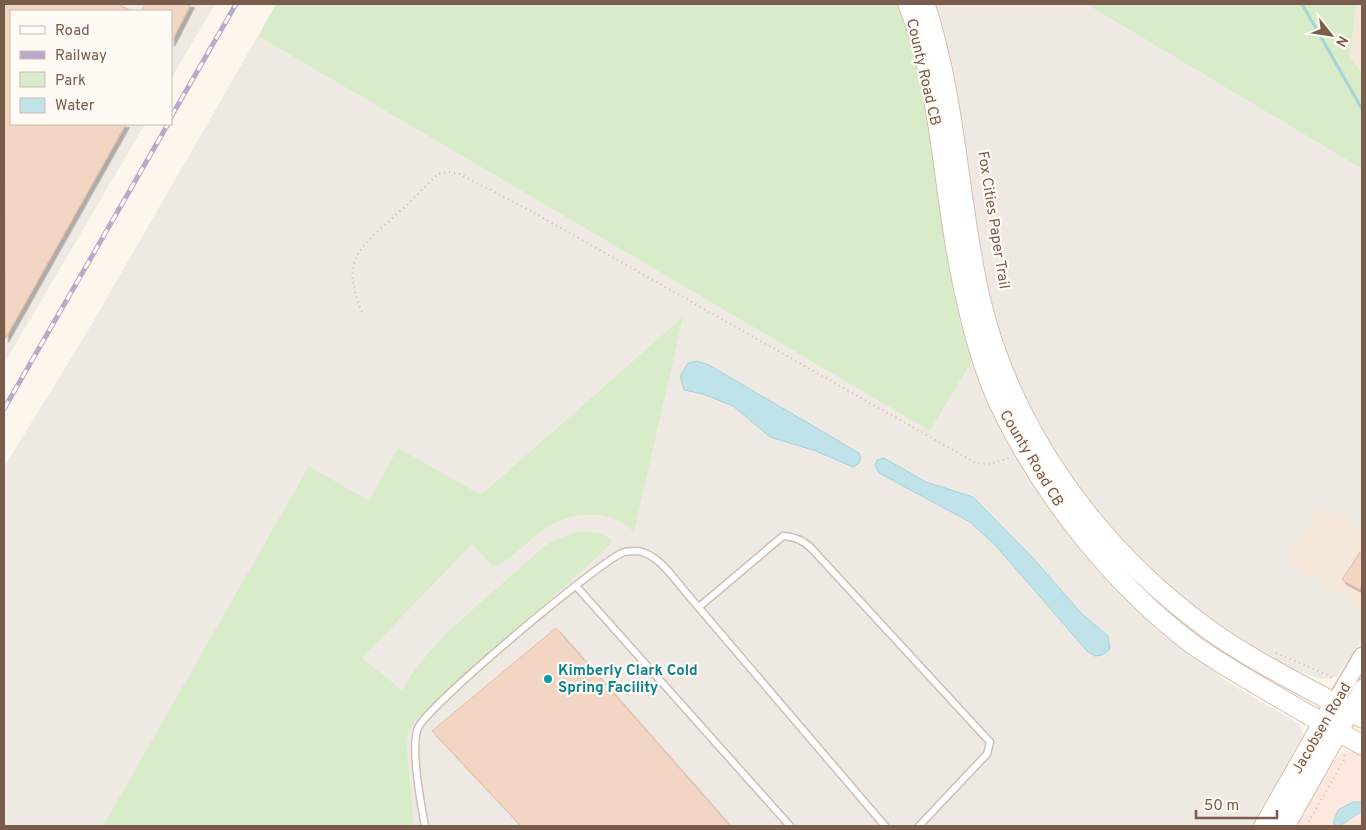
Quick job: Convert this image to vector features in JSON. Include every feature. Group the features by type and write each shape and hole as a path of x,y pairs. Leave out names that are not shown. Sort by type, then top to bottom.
{"main road":[{"name":"County Road CB","path":"908,4 930,83 956,250 975,336 1004,415 1047,488 1072,520 1140,598 1196,646 1330,727 1354,748"},
{"name":"County Road CB","path":"925,4 947,85 971,249 987,324 1019,406 1052,466 1104,536 1158,589 1209,630 1348,705"},
{"name":"Jacobsen Road","path":"1264,826 1330,727 1348,705"},
{"name":"Jacobsen Road","path":"1285,826 1330,727"}],"street":[{"name":"Jacobsen Road","path":"1348,705 1362,656"},
{"name":"Jacobsen Road","path":"1348,705 1362,688"}],"lane":[{"path":"699,608 783,536 794,537 806,542 990,742 987,754 919,826"},
{"path":"425,826 414,742 421,721 489,659 576,586 624,552 639,551 656,559 886,826"},
{"path":"576,586 790,826"}],"path":[{"path":"362,312 353,289 352,270 359,250 438,174 448,172 460,174 529,210 976,463 990,464 1025,450"},
{"path":"1270,650 1330,676 1348,705"},
{"path":"1306,826 1344,760 1354,748"}],"shaded area":[{"path":"4,4 215,4 172,77 172,10 10,10 10,125 144,125 4,364"},
{"path":"932,4 1086,4 1362,169 1362,530 1320,504 1287,563 1362,609 1362,640 1336,677 1321,679 1279,664 1213,624 1164,586 1067,479 1007,361 980,268 951,66"},
{"path":"1356,4 1362,4 1362,73 1350,57"},
{"name":"Kimberly Clark Cold Spring Facility","path":"258,36 930,431 975,356 993,407 1165,631 1229,683 1298,723 1304,736 1302,745 1257,826 4,826 4,467 86,334"},
{"path":"1320,504 1362,530 1362,609 1287,563"},
{"path":"1353,751 1362,754 1362,826 1293,826 1336,758 1340,754"}],"green space":[{"path":"276,4 902,4 922,74 975,356 930,431 258,36"},
{"path":"1086,4 1356,4 1350,57 1362,73 1362,169"},
{"path":"683,317 634,532 622,522 608,517 584,515 563,519 545,529 507,560 493,566 472,544 362,658 402,690 425,657 452,628 547,545 579,532 599,533 611,539 610,545 415,721 408,734 407,749 414,826 103,826 309,466 369,501 398,448 481,495"}],"water":[{"path":"697,361 709,365 859,453 861,458 859,463 853,467 816,451 770,437 733,406 703,394 684,390 680,376 688,363"},
{"path":"884,458 926,482 973,497 1032,557 1081,613 1108,636 1110,649 1103,655 1095,656 1087,651 995,545 970,522 879,473 875,465 877,460"},
{"path":"1353,802 1362,802 1362,812 1339,826 1335,826 1333,823 1338,810"}],"building":[{"path":"4,4 118,4 129,10 10,10 10,125 125,125 5,339"},
{"path":"145,4 191,4 172,41 172,10 142,10"},
{"path":"1360,552 1362,553 1362,585 1360,590 1342,580"},
{"name":"Kimberly Clark Cold Spring Facility","path":"556,628 730,826 521,826 432,731"}],"waterway":[{"path":"1302,4 1362,109"}],"railway":[{"path":"172,115 236,4"},
{"path":"4,409 167,125"}],"place":[{"name":"Kimberly Clark Cold Spring Facility","path":"548,679"}]}
